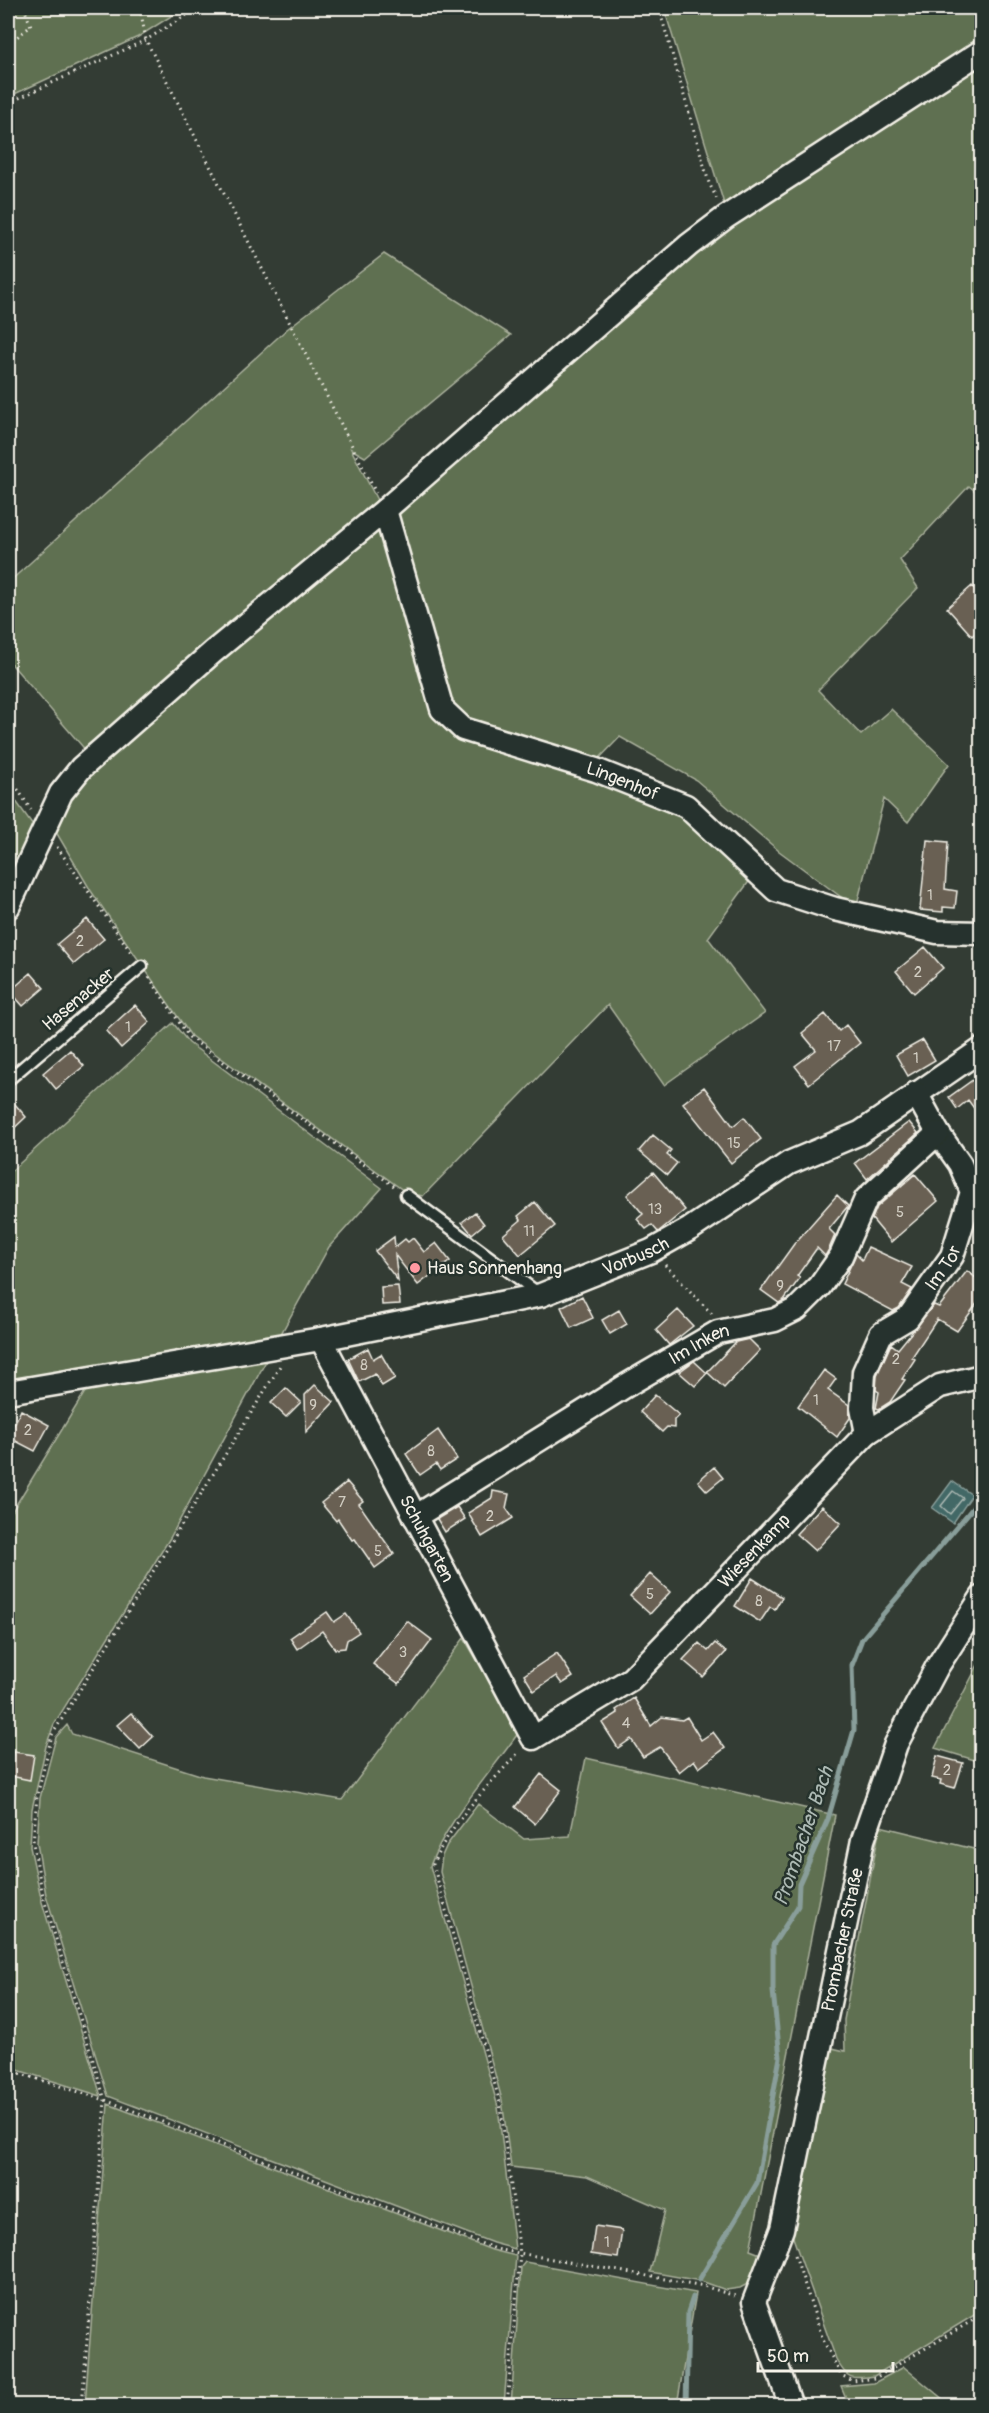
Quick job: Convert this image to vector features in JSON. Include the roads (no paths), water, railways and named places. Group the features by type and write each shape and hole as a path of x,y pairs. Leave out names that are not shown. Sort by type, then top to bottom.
{"street":[{"path":"8,908 60,793 81,768 213,652 385,510 628,298 726,217 981,51"},
{"name":"Lingenhof","path":"385,510 442,709 463,729 596,770 686,806 776,891 835,909 937,932 981,933"},
{"name":"Vorbusch","path":"8,1392 321,1339 541,1295 651,1251 789,1163 860,1133 981,1049"},
{"name":"Im Tor","path":"867,1433 862,1408 864,1372 880,1334 908,1318 952,1256 972,1225 977,1191 938,1134 916,1093"},
{"name":"Im Inken","path":"415,1518 627,1385 727,1330 775,1320 797,1309 820,1286 841,1256 866,1199 938,1134"},
{"name":"Schuhgarten","path":"321,1339 533,1738"},
{"name":"Wiesenkamp","path":"533,1738 631,1679 867,1433 940,1386 981,1376"},
{"name":"Prombacher Straße","path":"791,2406 754,2302 782,2229 863,1839 896,1744 938,1667 981,1597"}],"lane":[{"name":"Hasenacker","path":"8,1080 142,966"},
{"path":"406,1195 541,1295"}],"water":[{"path":"952,1481 972,1495 953,1523 932,1508"}],"waterway":[{"name":"Prombacher Bach","path":"699,2280 757,2183 780,2057 773,1991 773,1945 798,1906 799,1884 828,1819 854,1730 852,1665 862,1639 982,1497"},
{"name":"Prombacher Bach","path":"686,2406 688,2312 693,2297"}],"place":[{"name":"Haus Sonnenhang","path":"415,1268"}]}
